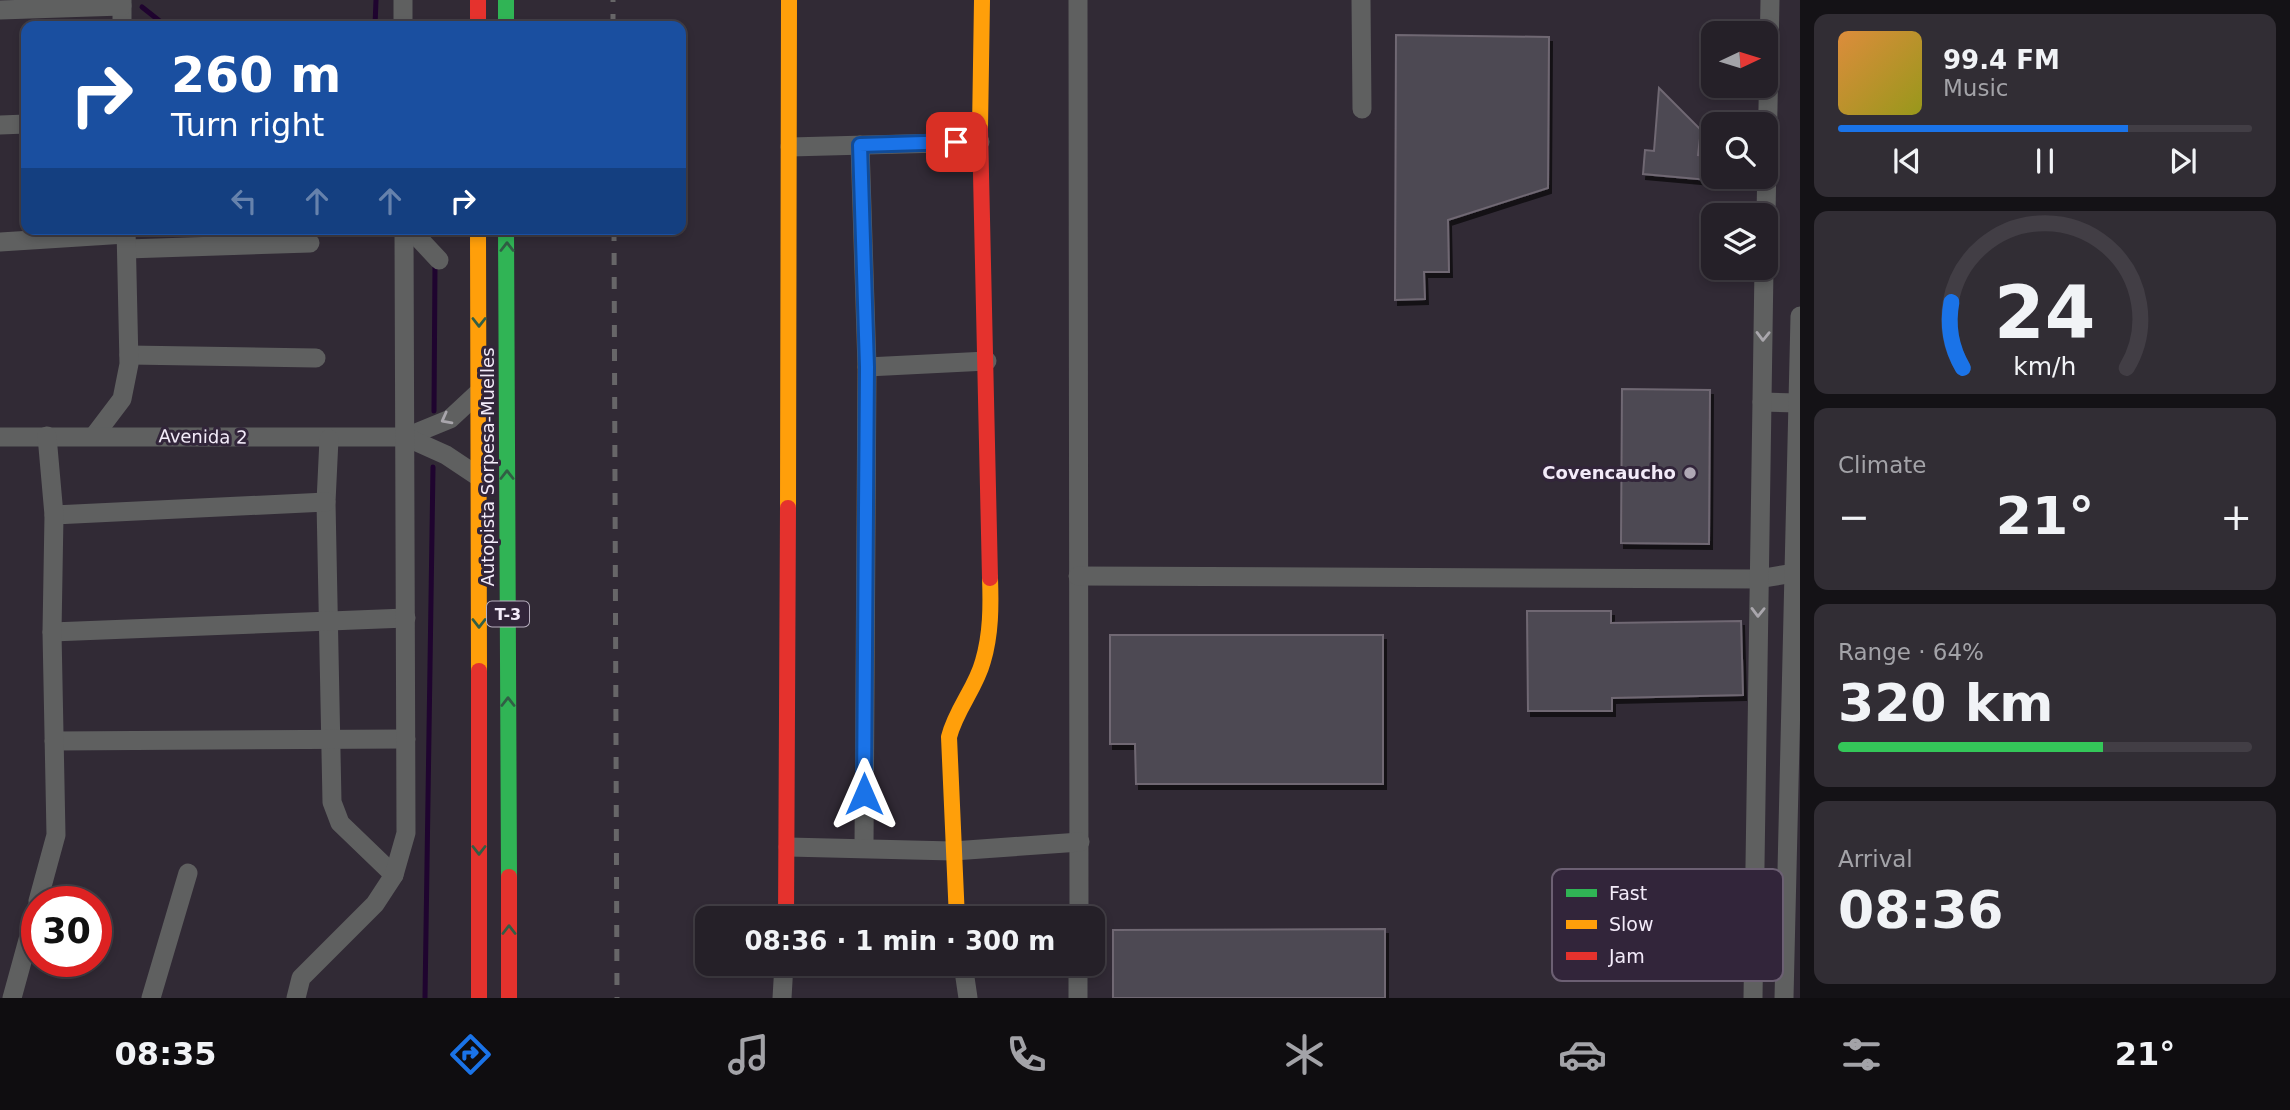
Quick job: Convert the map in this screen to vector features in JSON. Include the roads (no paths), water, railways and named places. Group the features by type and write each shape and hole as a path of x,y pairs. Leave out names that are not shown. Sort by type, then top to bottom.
{"street":[{"path":"403,0 403,21"},
{"path":"478,0 478,21"},
{"path":"506,0 506,21"},
{"path":"786,906 789,0"},
{"path":"956,906 949,737 954,716 983,663 990,630 987,361 980,142 982,0"},
{"path":"1077,0 1079,906"},
{"path":"1361,0 1362,109"},
{"path":"1766,203 1770,0"},
{"path":"0,10 122,3 122,21"},
{"path":"0,125 21,124"},
{"path":"790,148 980,142"},
{"path":"860,145 867,367 864,847"},
{"path":"296,998 302,978 375,904 394,875 406,833 404,235"},
{"path":"416,235 439,260"},
{"name":"Autopista Sorpesa-Muelles","path":"478,235 479,998"},
{"name":"Autopista Sorpesa-Muelles","path":"506,235 509,998"},
{"path":"0,242 127,237 310,243"},
{"path":"94,436 122,399 129,355 127,237"},
{"path":"1754,869 1765,280"},
{"path":"1784,998 1800,316"},
{"path":"129,355 317,358"},
{"path":"867,367 987,361"},
{"path":"406,437 450,419 479,392"},
{"path":"1762,402 1798,403"},
{"path":"42,886 56,835 52,632 54,515 47,436"},
{"name":"Avenida 2","path":"0,437 406,437"},
{"path":"406,437 446,455 479,477"},
{"path":"329,439 326,502 334,813 355,841 394,875"},
{"path":"54,515 326,502"},
{"path":"1078,576 1758,579 1794,573"},
{"path":"52,632 406,618"},
{"path":"54,741 406,739"},
{"path":"788,847 953,851 1080,842"},
{"path":"1754,865 1789,866"},
{"path":"150,998 188,873"},
{"path":"12,998 21,965"},
{"path":"782,998 783,976"},
{"path":"964,976 968,998"},
{"path":"1078,976 1078,998"}],"waterway":[{"path":"375,21 376,0"},
{"path":"142,7 160,21"},
{"path":"434,411 435,264"},
{"path":"425,998 433,467"}],"railway":[{"path":"613,0 613,21"},
{"path":"614,235 617,998"}],"place":[{"name":"Covencaucho","path":"1690,473"}]}
